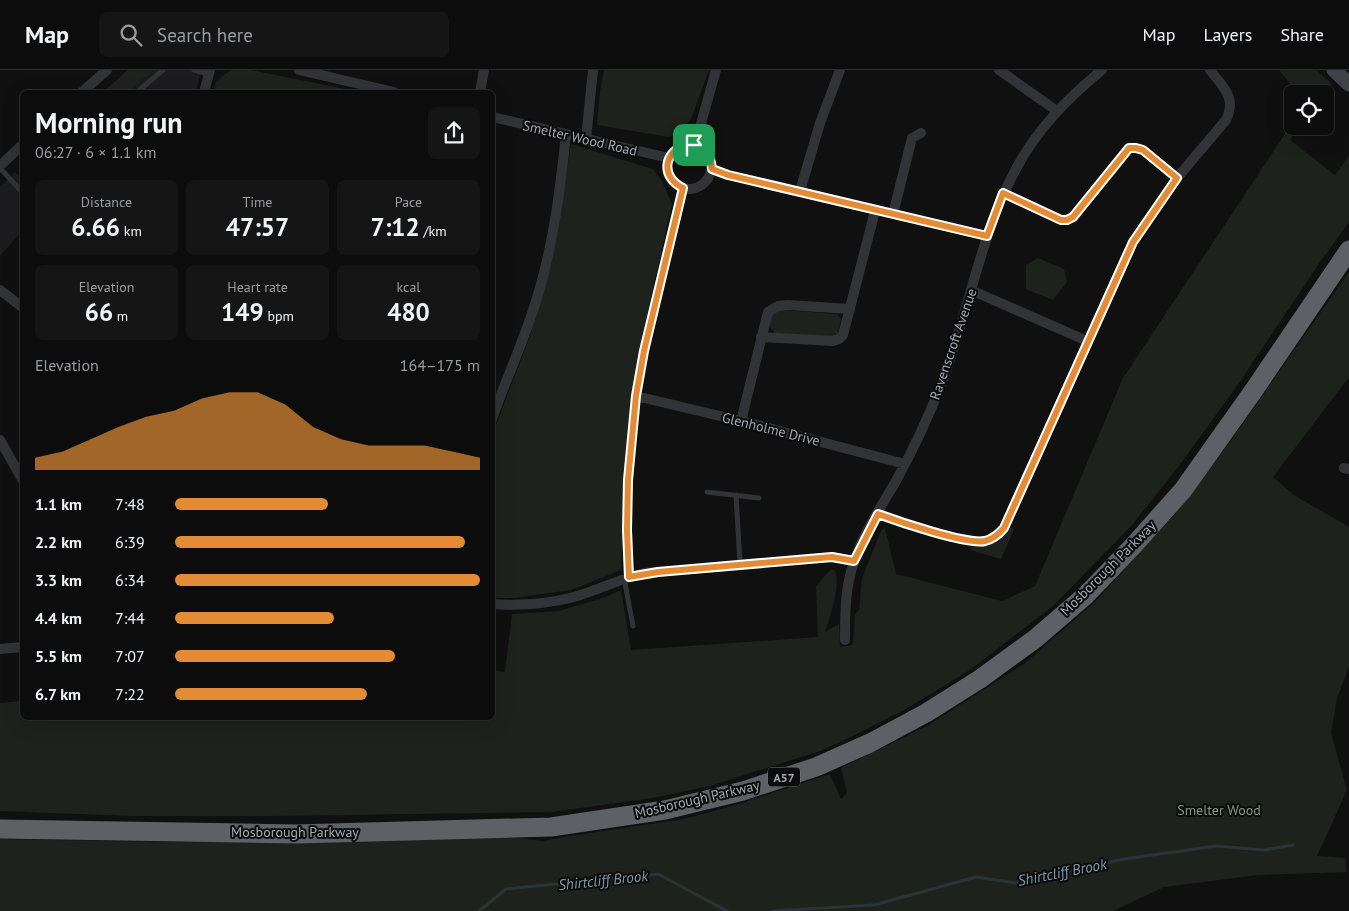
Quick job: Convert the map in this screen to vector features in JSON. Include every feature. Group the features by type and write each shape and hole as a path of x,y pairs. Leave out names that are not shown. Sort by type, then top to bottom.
{"highway":[{"name":"Mosborough Parkway","path":"0,829 296,834 551,827 665,810 743,791 816,767 926,713 980,679 1035,639 1086,595 1183,490 1254,390 1349,250"}],"main road":[{"path":"1334,70 1349,84"}],"street":[{"path":"84,90 107,70"},
{"path":"299,70 385,90"},
{"path":"480,90 484,70"},
{"path":"586,139 593,70"},
{"path":"694,145 716,70"},
{"path":"800,191 820,123 840,70"},
{"path":"999,70 1057,111"},
{"name":"Ravenscroft Avenue","path":"846,640 846,598 854,561 905,464 941,384 956,345 987,236 1003,193 1023,156 1039,132 1057,111 1102,70"},
{"path":"878,514 904,524 972,541 983,541 998,535 1004,528 1133,242 1177,178 1226,120 1230,112 1229,98 1210,70"},
{"path":"204,90 209,72"},
{"name":"Smelter Wood Road","path":"495,118 668,158"},
{"path":"893,214 912,138 921,133"},
{"path":"495,411 537,300 558,203 566,135"},
{"path":"694,145 702,148 712,162 710,177 696,188 683,188 676,185 670,178 667,170 668,158 680,146 694,145"},
{"path":"0,167 20,147"},
{"path":"712,169 728,175 800,191 875,211 987,236"},
{"path":"627,578 628,480 636,396 644,351 683,188"},
{"path":"761,337 834,341 843,335 875,211"},
{"path":"0,290 20,305"},
{"path":"972,290 1088,341"},
{"path":"741,421 768,312 778,306 850,309"},
{"name":"Glenholme Drive","path":"636,396 905,464"},
{"path":"0,440 20,475"},
{"path":"495,604 545,603 575,596 627,578 658,572 832,557 854,561"},
{"path":"0,649 20,647"}],"lane":[{"path":"140,90 163,70"},
{"path":"194,70 209,72"},
{"path":"1003,193 1054,217 1067,220 1078,212 1129,148 1143,150 1177,178"},
{"path":"0,167 20,190"},
{"path":"707,492 759,498"},
{"path":"736,495 740,564"},
{"path":"627,578 633,626"}],"shaded area":[{"path":"154,70 201,70 196,90 131,90"},
{"path":"15,172 20,176 20,233 0,256 0,187"}],"green space":[{"path":"128,70 154,70 131,90 105,90"},
{"path":"231,70 250,70 351,90 214,90 216,81"},
{"path":"604,70 709,70 691,119 678,133 669,137 597,125"},
{"path":"1279,70 1316,70 1332,84 1291,85"},
{"path":"1284,135 1294,135 1290,140 1335,175 1349,156 1349,222 1237,386 1178,467 1132,525 1054,605 970,670 904,710 851,737 820,751 710,786 652,798 552,812 133,816 0,811 0,703 20,701 20,720 495,720 495,671 505,672 512,614 559,611 606,597 621,590 631,650 818,637 816,586 831,569 835,571 837,584 825,632 839,624 840,647 853,645 855,614 859,610 862,578 881,531 885,528 896,574 1002,601 1035,586 1123,378"},
{"path":"571,144 653,169 662,181 672,204 638,355 625,460 621,570 571,590 514,598 495,598 495,428 531,333 556,241"},
{"path":"1038,258 1064,269 1067,282 1053,300 1026,289 1026,265"},
{"name":"Smelter Wood","path":"1349,272 1349,377 1273,477 1294,495 1349,527 1349,667 1337,698 1331,733 1347,790 1317,856 1345,858 1346,872 1258,875 1164,887 1113,911 0,911 0,839 171,842 518,838 542,841 684,819 739,804 830,774 841,799 847,793 841,768 927,726 1024,664 1094,603 1174,515 1229,443"},
{"path":"781,310 837,314 841,319 838,334 835,337 775,333 770,327 772,315"},
{"path":"1010,527 1014,529 1001,559 970,550 972,545 1006,533"}],"waterway":[{"name":"Shirtcliff Brook","path":"773,911 874,905 976,877 1016,883 1124,859 1216,846 1264,850 1293,845"},
{"name":"Shirtcliff Brook","path":"479,911 506,889 658,874 727,911"}],"route":[{"path":"694,145 702,148 708,154 712,162 712,169 728,175 987,236 1003,193 1061,220 1073,217 1129,148 1143,150 1177,178 1133,242 1004,528 998,535 983,541 972,541 904,524 878,514 854,561 832,557 644,573 629,577 627,530 628,480 636,396 644,351 683,188 676,185 670,178 667,170 668,158 680,146 694,145"}]}
